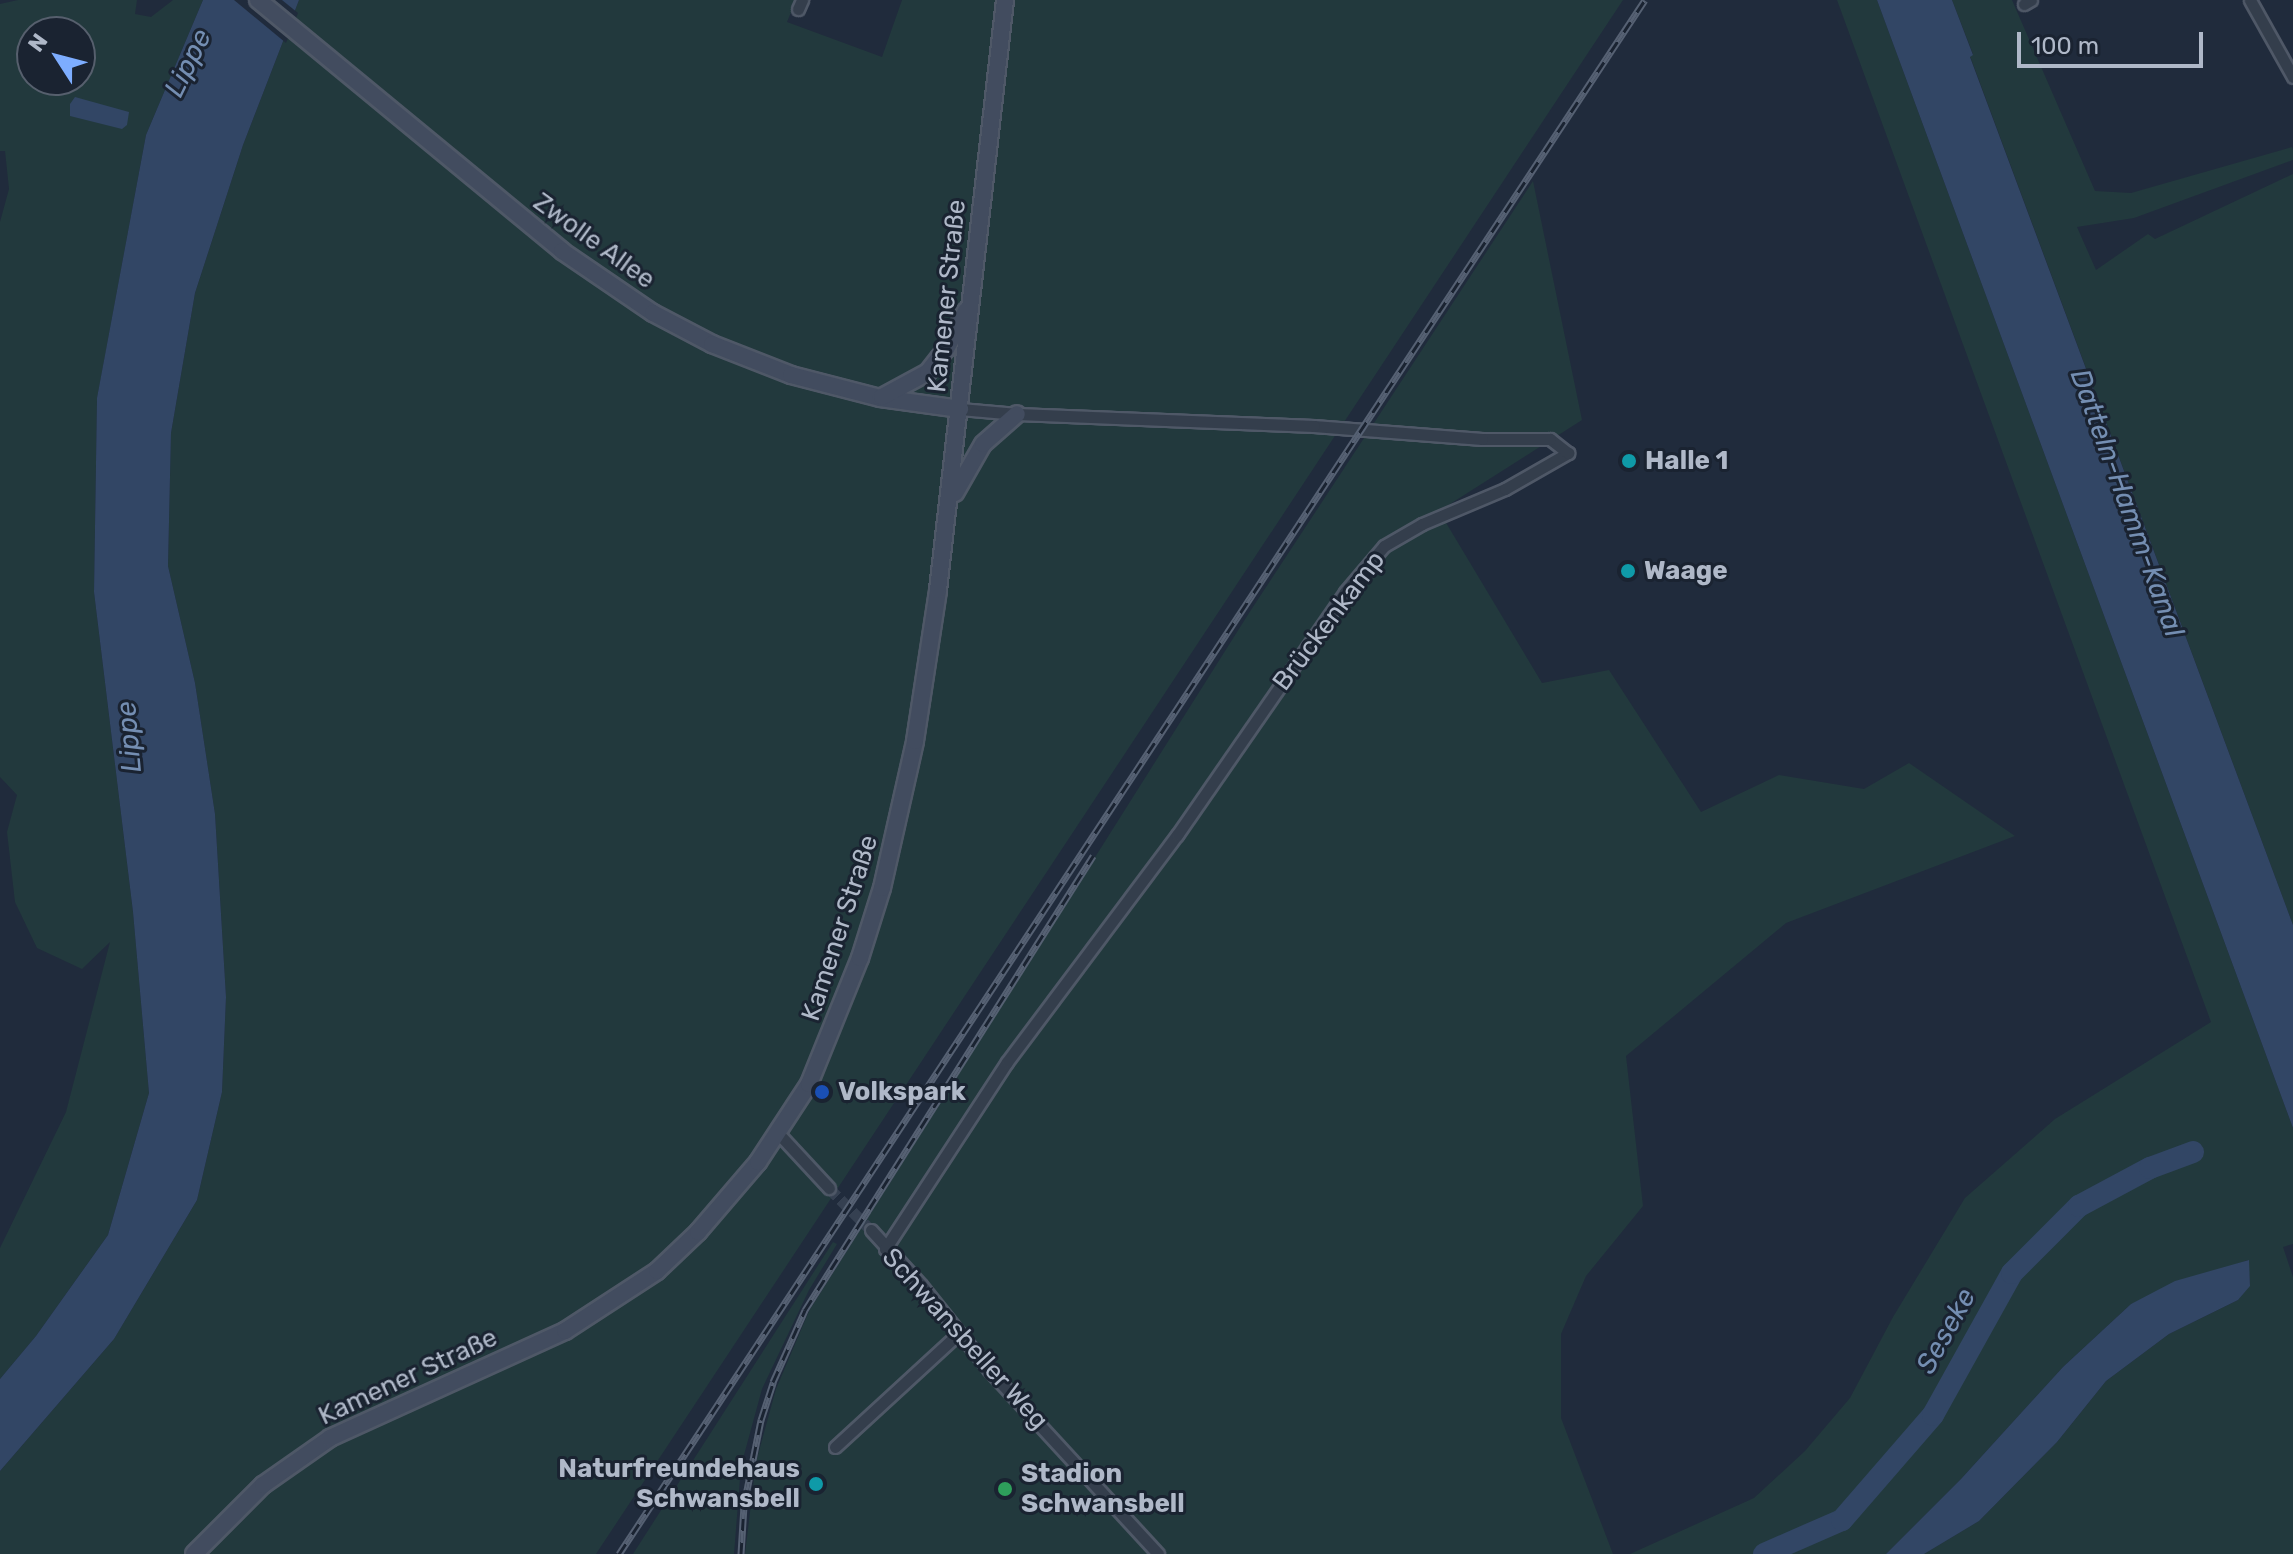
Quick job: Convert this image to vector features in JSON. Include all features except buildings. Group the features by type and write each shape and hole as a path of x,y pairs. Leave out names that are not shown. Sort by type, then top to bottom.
{"main road":[{"name":"Zwolle Allee","path":"258,0 562,251 653,313 765,366 826,386 880,398 960,409"},
{"name":"Kamener Straße","path":"194,1554 263,1485 330,1438 565,1331 657,1271 698,1232 778,1133 809,1084 836,1024 882,888 915,741 960,409 1005,0"},
{"path":"880,398 928,372 946,349 970,303"},
{"path":"948,505 983,444 1017,414"}],"street":[{"path":"2250,0 2293,77"},
{"name":"Brückenkamp","path":"885,1249 1007,1062 1177,835 1345,592 1384,546 1422,524 1505,489 1568,453 1550,439 1482,439 1314,426 960,409"},
{"path":"778,1133 829,1188"},
{"name":"Schwansbeller Weg","path":"871,1230 885,1249 921,1285 958,1334 1158,1554"},
{"path":"835,1447 958,1334"}],"green space":[{"path":"18,0 137,0 135,14 151,17 173,0 203,0 146,135 97,399 94,592 133,912 149,1093 108,1235 36,1336 0,1379 0,1248 66,1112 110,942 82,969 37,948 15,902 7,832 17,795 0,777 0,222 9,189 5,151 0,151 0,4"},
{"path":"299,0 796,0 787,22 882,57 902,0 1623,0 596,1554 0,1554 0,1471 114,1339 197,1200 222,1092 226,997 215,814 195,683 168,566 171,433 195,293 243,145"},
{"path":"1837,0 1877,0 2293,1128 2293,1244 2283,1247 2293,1277 2293,1554 1924,1554 1979,1521 2057,1442 2106,1381 2169,1334 2238,1300 2250,1285 2248,1260 2131,1304 2063,1367 1961,1479 1886,1554 1630,1554 1754,1498 1805,1451 1850,1398 1893,1317 1965,1198 2055,1119 2211,1022"},
{"path":"1952,0 2012,0 2095,191 2131,193 2292,147 2293,160 2134,218 2077,227 2096,270 2148,234 2155,239 2293,174 2293,925 1970,56 1973,54"},
{"path":"1533,181 1582,420 1439,511 1542,683 1609,670 1701,812 1779,775 1864,789 1909,763 2015,836 1786,923 1626,1056 1643,1206 1586,1276 1561,1334 1561,1418 1613,1554 745,1554 756,1462 776,1389 809,1311 1249,613"},
{"path":"833,1242 837,1244 809,1290 762,1389 741,1466 734,1554 633,1554"}],"water":[{"name":"Lippe","path":"203,0 299,0 243,145 195,293 171,433 168,566 195,683 215,814 226,997 222,1092 197,1200 114,1339 0,1471 0,1379 36,1336 108,1235 149,1093 133,912 94,592 97,398 146,135"},
{"name":"Datteln-Hamm-Kanal","path":"1877,0 1952,0 1973,55 1970,57 2293,925 2293,1128"},
{"path":"75,97 129,112 127,125 122,129 70,116 70,104"},
{"path":"2249,1260 2250,1286 2238,1300 2169,1334 2106,1381 2057,1442 1979,1521 1924,1554 1886,1554 1961,1479 2063,1367 2131,1304 2175,1281"}],"pier":[{"path":"234,0 282,0 298,13 286,43"}],"waterway":[{"name":"Seseke","path":"1764,1554 1842,1520 1933,1415 2012,1273 2079,1206 2150,1168 2193,1152"}],"tunnel":[{"path":"829,1188 871,1230"}],"railway":[{"path":"619,1554 1645,0"},
{"path":"741,1554 744,1505 761,1420 773,1382 805,1310 1093,856"}],"place":[{"name":"Halle 1","path":"1629,461"},
{"name":"Waage","path":"1628,571"},
{"name":"Volkspark","path":"822,1092"},
{"name":"Naturfreundehaus Schwansbell","path":"816,1484"},
{"name":"Stadion Schwansbell","path":"1005,1489"}]}
